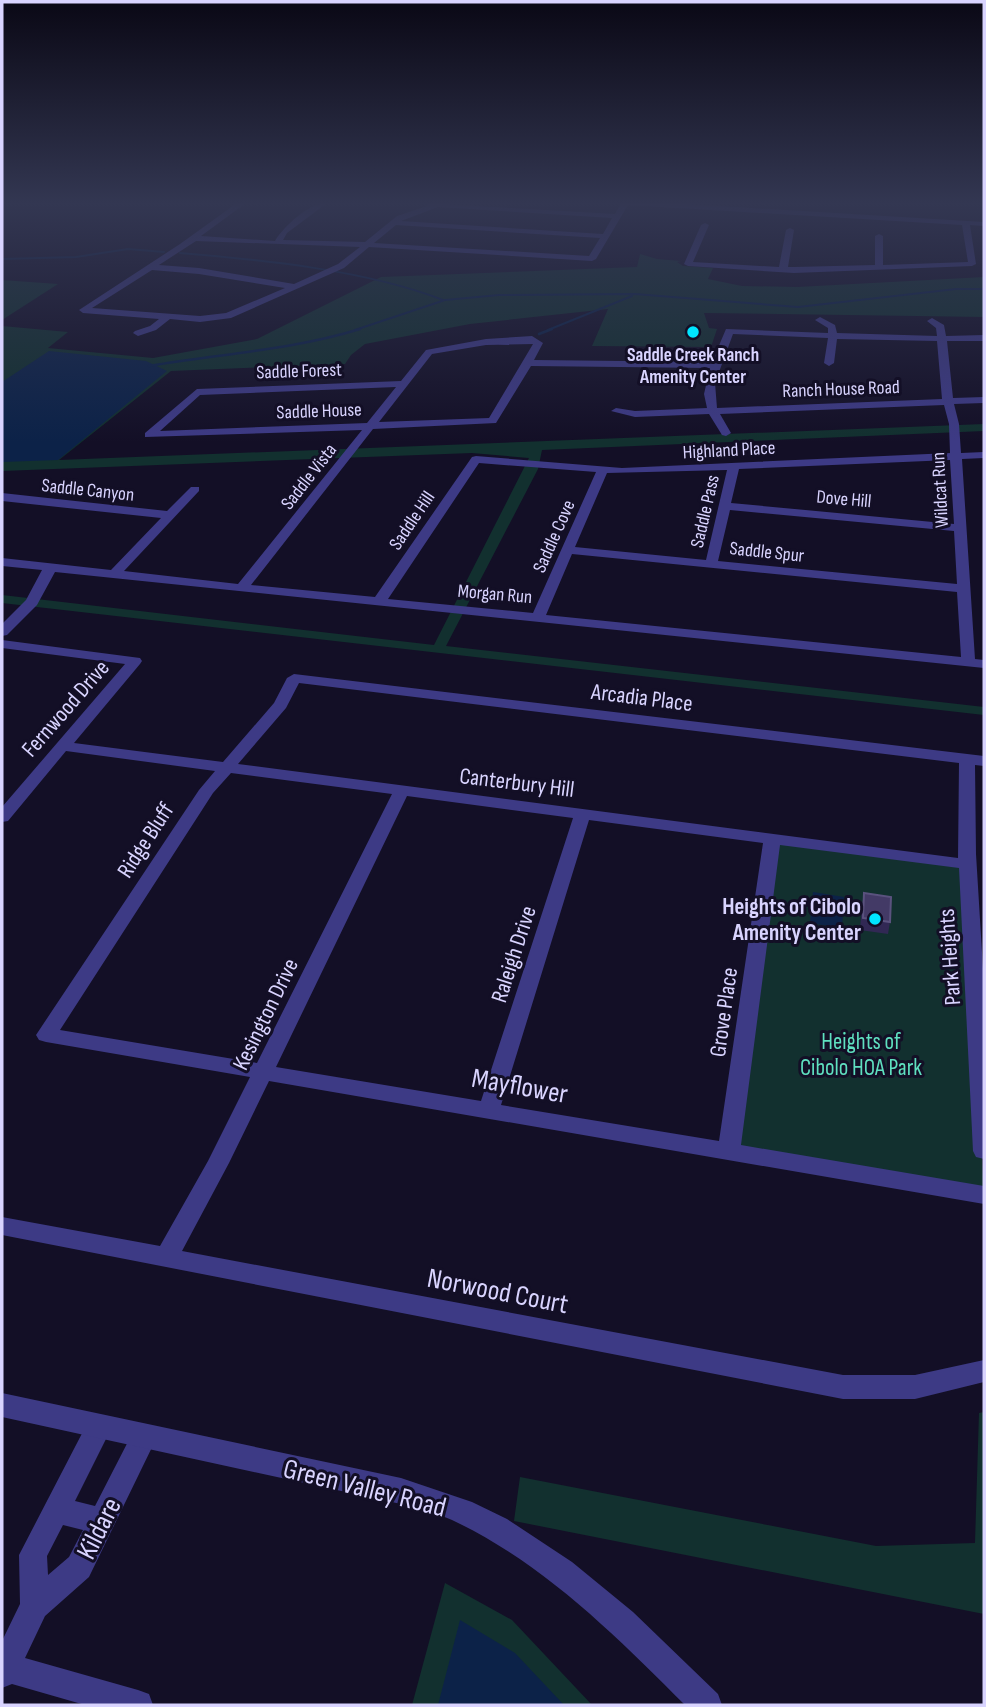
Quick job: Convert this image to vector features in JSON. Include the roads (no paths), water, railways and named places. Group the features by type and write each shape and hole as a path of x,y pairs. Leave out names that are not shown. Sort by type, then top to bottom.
{"street":[{"path":"125,283 83,310 209,319 228,316 306,283"},
{"path":"270,283 297,287"},
{"path":"138,333 153,328 167,317"},
{"path":"820,320 832,327 834,335 829,363"},
{"name":"Wildcat Run","path":"932,321 941,327 945,388 954,424 968,662"},
{"path":"726,433 711,411 707,394 729,331 984,340"},
{"name":"Saddle Vista","path":"241,589 429,352 486,342 534,340 538,346 527,363"},
{"path":"527,363 717,365"},
{"name":"Saddle House","path":"149,435 492,421 527,363"},
{"name":"Saddle Forest","path":"149,435 197,392 403,384"},
{"name":"Ranch House Road","path":"616,411 635,414 984,400"},
{"name":"Highland Place","path":"476,459 602,471 984,455"},
{"name":"Saddle Hill","path":"378,603 476,459"},
{"name":"Saddle Pass","path":"711,565 734,466"},
{"name":"Saddle Cove","path":"539,616 602,471"},
{"path":"114,575 195,489"},
{"name":"Saddle Canyon","path":"2,497 170,515"},
{"name":"Dove Hill","path":"724,506 959,528"},
{"name":"Saddle Spur","path":"568,550 963,589"},
{"name":"Morgan Run","path":"2,562 241,589 539,616 984,664"},
{"path":"2,632 32,602 51,568"},
{"name":"Fernwood Drive","path":"2,644 135,660 2,817"},
{"name":"Arcadia Place","path":"294,678 976,760"},
{"name":"Ridge Bluff","path":"46,1035 225,766 281,705 294,678"},
{"name":"Canterbury Hill","path":"61,746 967,864"},
{"name":"Park Heights","path":"976,760 967,864 981,1011 984,1151"},
{"name":"Kesington Drive","path":"166,1257 264,1072 402,790"},
{"name":"Raleigh Drive","path":"489,1110 583,813"},
{"name":"Grove Place","path":"729,1150 772,838"},
{"name":"Mayflower","path":"46,1035 984,1195"},
{"name":"Norwood Court","path":"2,1226 843,1387 915,1387 984,1371"},
{"name":"Green Valley Road","path":"2,1405 401,1491 461,1511 536,1553 611,1610 706,1705"},
{"name":"Kildare","path":"35,1606 33,1555 99,1427"},
{"name":"Kildare","path":"3,1670 35,1606 79,1567 144,1437"},
{"path":"55,1510 103,1521"},
{"path":"3,1670 138,1705"}],"water":[{"path":"49,351 146,361 167,371 58,460 2,462 2,382"},
{"path":"813,892 844,897 842,928 810,923"},
{"path":"460,1620 515,1653 564,1705 438,1705"}],"waterway":[{"path":"387,283 443,300"},
{"path":"355,330 445,300 499,295 635,294 798,307 956,289 984,289"},
{"path":"548,330 632,296"},
{"path":"149,366 282,347 360,329"},
{"path":"539,334 552,329"}],"place":[{"name":"Saddle Creek Ranch Amenity Center","path":"693,332"},
{"name":"Heights of Cibolo Amenity Center","path":"875,919"}],"park label":[{"name":"Heights of Cibolo HOA Park","path":"861,1054"}]}
